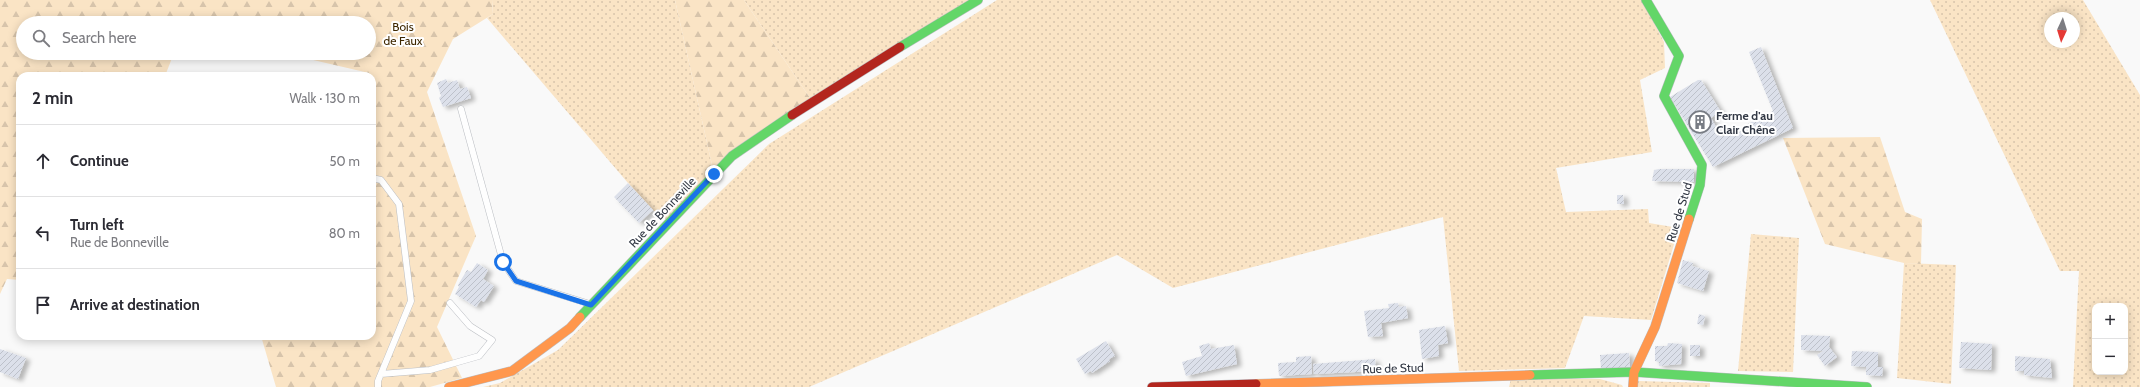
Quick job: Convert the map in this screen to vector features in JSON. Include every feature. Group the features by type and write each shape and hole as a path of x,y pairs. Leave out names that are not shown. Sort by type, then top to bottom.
{"street":[{"name":"Rue de Bonneville","path":"449,387 512,371 570,328 732,156 812,101 978,0"},
{"name":"Rue de Stud","path":"1633,387 1634,372 1655,327 1700,185 1702,165 1664,96 1679,56 1646,0"},
{"name":"Rue de Stud","path":"1152,387 1634,372 1867,387"}],"lane":[{"path":"461,109 503,262 516,281 591,305"},
{"path":"376,179 380,180 399,204 411,301 381,374 378,387"},
{"path":"381,374 430,370 479,356 492,340 470,326 450,303"}],"green space":[{"name":"Bois de Faux","path":"0,0 492,0 493,14 453,39 427,92 476,236 437,327 462,378 430,387 276,387 262,340 376,340 376,72 365,72 313,60 376,60 376,16 16,16 16,60 171,60 167,72 16,72 16,280 7,279 0,294"},
{"path":"492,0 675,0 714,174 669,222 653,210 628,183 487,18 493,14"},
{"path":"675,0 744,0 812,101 714,174"},
{"path":"744,0 978,0 812,101"},
{"path":"997,0 1642,0 1664,42 1665,68 1640,80 1652,152 1556,168 1566,212 1648,209 1649,223 1679,228 1651,320 1584,316 1565,368 1459,371 1443,217 1173,288 1117,255 809,387 483,387 500,383 558,350 769,144"},
{"path":"1930,0 2083,0 2140,95 2140,387 2073,387 2079,271 2060,271"},
{"path":"1880,137 1905,212 1922,219 1921,264 1904,263 1825,244 1783,138"},
{"path":"1751,234 1799,238 1793,372 1738,371"},
{"path":"1904,263 1956,265 1951,384 1897,378"},
{"path":"1511,379 1600,379 1622,385 1623,387 1509,387"},
{"path":"1638,381 1710,383 1710,387 1636,387"}],"building":[{"name":"Ferme d'au Clair Chêne","path":"1761,47 1793,128 1713,167 1670,97 1698,80 1701,80 1721,112 1711,118 1722,137 1773,111 1749,52"},
{"path":"446,79 448,83 457,80 460,89 467,87 471,98 443,107 439,98 441,96 437,83"},
{"path":"1694,169 1694,182 1652,181 1654,170"},
{"path":"628,183 653,210 639,223 614,197"},
{"path":"1617,195 1623,195 1624,204 1617,204"},
{"path":"1683,260 1693,263 1692,266 1709,271 1703,291 1677,283"},
{"path":"477,263 488,270 483,279 494,286 484,302 481,300 476,307 455,294 459,287 458,285 467,270 471,272"},
{"path":"1398,303 1399,307 1406,306 1408,318 1381,323 1383,336 1368,337 1364,311 1389,308 1388,304"},
{"path":"1699,314 1705,316 1703,325 1697,324"},
{"path":"1445,326 1448,343 1438,345 1439,356 1422,359 1419,330"},
{"path":"1801,335 1830,336 1829,347 1837,357 1825,366 1817,355 1823,351 1801,350"},
{"path":"1106,341 1115,356 1092,373 1091,371 1085,374 1076,359"},
{"path":"1961,342 1992,344 1991,370 1959,368"},
{"path":"1209,343 1211,349 1234,345 1237,364 1186,376 1182,362 1202,356 1199,346"},
{"path":"1668,343 1682,344 1681,364 1659,366 1659,362 1655,361 1655,346 1667,346"},
{"path":"1690,345 1700,345 1700,356 1690,356"},
{"path":"0,349 26,358 18,379 0,372"},
{"path":"1852,351 1878,352 1878,367 1883,367 1882,376 1866,375 1866,367 1851,366"},
{"path":"1629,353 1630,367 1601,369 1600,355"},
{"path":"1311,356 1312,374 1279,376 1278,363 1296,362 1296,357"},
{"path":"2015,356 2050,359 2052,378 2024,375 2024,371 2015,371"},
{"path":"1375,359 1376,371 1314,374 1313,364"}],"traffic: fast":[{"path":"900,47 978,0"},
{"path":"1646,0 1679,56 1664,96 1702,165 1700,185 1689,219"},
{"path":"580,317 732,156 792,115"},
{"path":"1530,375 1634,372 1867,387"}],"traffic: slow":[{"path":"1633,387 1634,372 1655,327 1689,219"},
{"path":"449,387 512,371 570,328 580,317"},
{"path":"1256,384 1530,375"}],"traffic: jam":[{"path":"792,115 900,47"},
{"path":"1152,387 1256,384"}],"place":[{"name":"Ferme d'au Clair Chêne","path":"1700,122"}],"route":[{"path":"503,262 516,281 591,305 714,174"}]}
